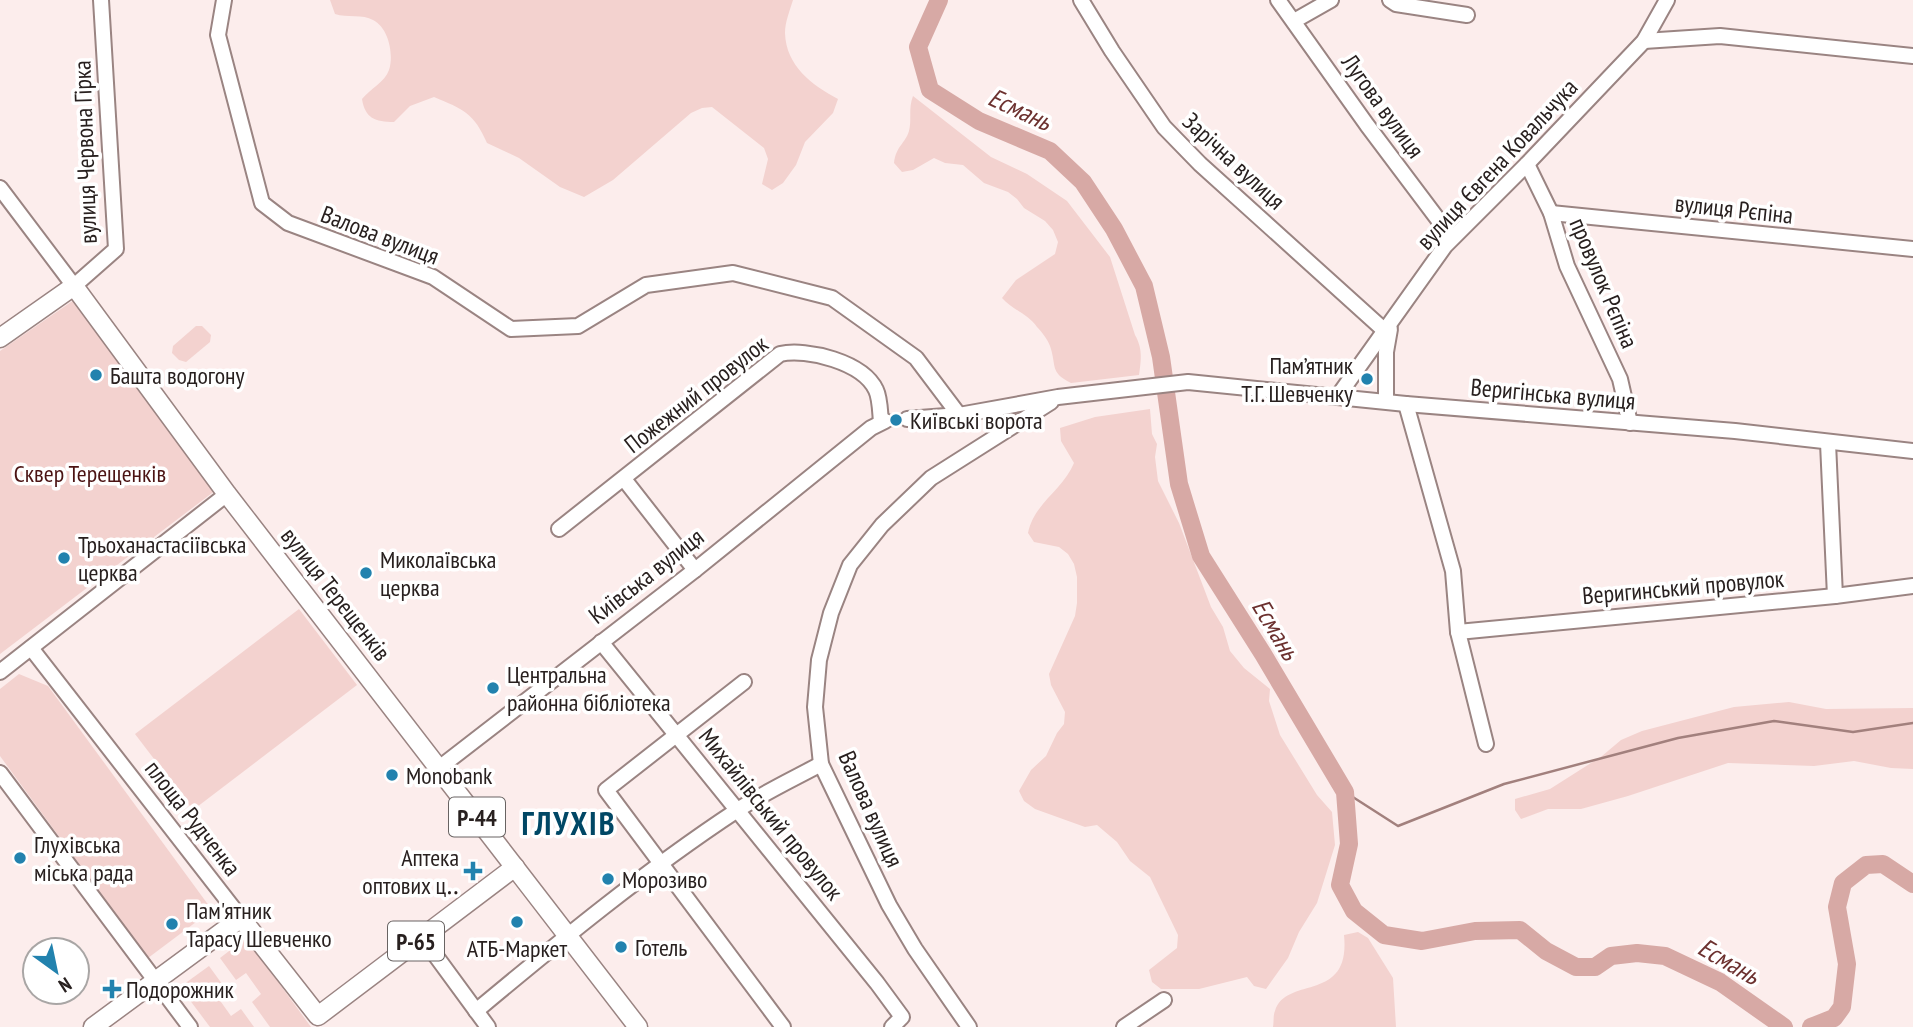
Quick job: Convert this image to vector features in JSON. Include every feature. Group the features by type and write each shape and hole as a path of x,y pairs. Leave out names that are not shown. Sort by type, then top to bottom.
{"main road":[{"path":"1,337 74,286"},
{"name":"вулиця Терещенків","path":"74,286 227,494 638,1027"},
{"name":"Р-65","path":"422,937 515,867"},
{"path":"93,1027 240,918"},
{"name":"площа Рудченка","path":"240,918 318,1016 422,937"}],"street":[{"name":"вулиця Червона Гірка","path":"74,286 116,249 101,0"},
{"name":"Валова вулиця","path":"224,0 218,35 262,203 288,223 433,277 512,329 578,326 646,285 733,273 832,298 916,358 958,415"},
{"name":"Зарічна вулиця","path":"1080,0 1164,127 1200,164 1388,328"},
{"name":"Лугова вулиця","path":"1278,0 1452,238"},
{"path":"1294,21 1331,0"},
{"path":"1390,0 1396,4 1467,15"},
{"name":"вулиця Євгена Ковальчука","path":"1338,396 1452,238 1644,41 1667,0"},
{"path":"1644,41 1720,36 1913,56"},
{"name":"провулок Рєпіна","path":"1527,164 1551,213 1567,266 1620,379 1630,424"},
{"name":"вулиця Терещенків","path":"0,188 74,286"},
{"name":"вулиця Рєпіна","path":"1551,213 1913,249"},
{"path":"1386,401 1388,328"},
{"name":"Пожежний провулок","path":"559,529 780,354 793,351 848,363 868,378 877,391 883,422"},
{"name":"Веригінська вулиця","path":"1058,397 1188,382 1406,404 1735,431 1913,451"},
{"name":"Валова вулиця","path":"969,1027 915,949 889,905 821,764 815,707 819,660 831,612 850,565 882,525 931,478 1058,397"},
{"path":"907,419 958,415 1058,397"},
{"path":"1406,404 1453,570 1458,632 1486,744"},
{"name":"Київська вулиця","path":"439,768 883,422"},
{"path":"1828,443 1835,596"},
{"path":"624,479 695,570"},
{"path":"0,672 227,494"},
{"name":"Веригинський провулок","path":"1458,632 1835,596 1913,586"},
{"name":"Михайлівський провулок","path":"601,642 846,942 897,1022"},
{"name":"площа Рудченка","path":"32,648 240,918"},
{"path":"744,682 606,790 783,1027"},
{"path":"476,1011 567,935 660,865 738,810 821,764"},
{"path":"0,774 190,1027"},
{"path":"422,937 488,1027"},
{"path":"1124,1027 1164,1000"}],"green space":[{"path":"330,0 793,0 785,29 790,55 795,65 810,81 838,99 833,113 805,142 796,165 783,183 772,190 762,184 768,159 764,148 712,107 691,113 613,180 584,197 560,187 519,158 487,143 472,118 453,105 434,97 410,106 394,122 381,121 368,115 362,99 389,70 390,50 386,35 378,24 369,18 335,14"},
{"path":"913,96 991,157 1027,174 1067,201 1110,257 1139,345 1139,375 1071,383 1059,375 1043,334 1002,298 1016,280 1055,254 1058,242 1053,230 1008,192 984,183 963,165 945,163 934,158 913,170 902,172 894,163 909,131"},
{"name":"Сквер Терещенків","path":"74,300 216,490 154,537 152,542 146,543 0,654 0,351"},
{"path":"196,326 202,326 211,335 210,342 186,362 179,360 172,353 173,346"},
{"path":"1150,409 1152,434 1157,444 1155,457 1158,481 1179,523 1211,607 1223,627 1230,651 1244,668 1270,689 1269,701 1280,735 1317,795 1332,812 1335,845 1317,903 1299,932 1288,958 1266,989 1254,986 1247,977 1199,989 1161,989 1152,982 1149,970 1177,948 1178,935 1150,877 1130,861 1117,842 1097,825 1085,827 1035,809 1024,801 1019,791 1031,770 1046,756 1064,724 1065,712 1051,685 1049,674 1075,616 1077,577 1068,554 1059,547 1034,542 1028,533 1036,513 1063,481 1074,463 1061,441 1060,428 1095,417"},
{"path":"299,609 357,685 193,810 135,734"},
{"path":"19,674 48,686 212,910 148,958 0,756 0,689"},
{"path":"1789,702 1826,709 1913,708 1913,769 1854,761 1814,766 1728,763 1581,809 1548,809 1521,819 1515,810 1515,799 1550,789 1602,756 1621,740 1642,731 1734,707"},
{"path":"1358,932 1368,938 1393,978 1396,1027 1273,1027 1274,1013 1281,1000 1328,980 1338,971 1343,957 1344,935"},
{"path":"246,938 311,1027 270,1027 252,1002 261,994 246,973 236,980 220,958"},
{"path":"209,966 225,988 216,995 231,1016 241,1009 254,1027 210,1027 180,987"}],"waterway":[{"name":"Есмань","path":"939,0 918,47 930,90 979,121 1050,151 1083,182 1114,229 1144,286 1161,357 1179,484 1201,556 1345,792 1349,844 1340,885 1354,911 1384,935 1422,941 1475,931 1520,930 1546,951 1576,967 1595,967 1611,956 1637,953 1665,956 1720,982 1784,1027"},
{"path":"1345,792 1398,826 1504,784 1678,738 1774,721 1853,732 1913,723"},
{"name":"Есмань","path":"1811,1027 1834,1018 1842,1007 1847,964 1837,907 1843,883 1866,865 1883,864 1913,884"}],"tunnel":[{"path":"885,421 907,419"}],"place":[{"name":"Башта водогону","path":"96,375"},
{"name":"Пам’ятник Т.Г. Шевченку","path":"1367,379"},
{"name":"Київські ворота","path":"896,420"},
{"name":"Трьоханастасіївська церква","path":"64,558"},
{"name":"Миколаївська церква","path":"366,573"},
{"name":"Центральна районна бібліотека","path":"493,688"},
{"name":"Monobank","path":"392,775"},
{"name":"Глухівська міська рада","path":"20,858"},
{"name":"Аптека оптових ц‥","path":"473,871"},
{"name":"Морозиво","path":"608,879"},
{"name":"АТБ-Маркет","path":"517,922"},
{"name":"Пам'ятник Тарасу Шевченко","path":"172,924"},
{"name":"Готель","path":"621,947"},
{"name":"Подорожник","path":"112,989"}],"district":[{"name":"ГЛУХІВ","path":"569,823"}]}
